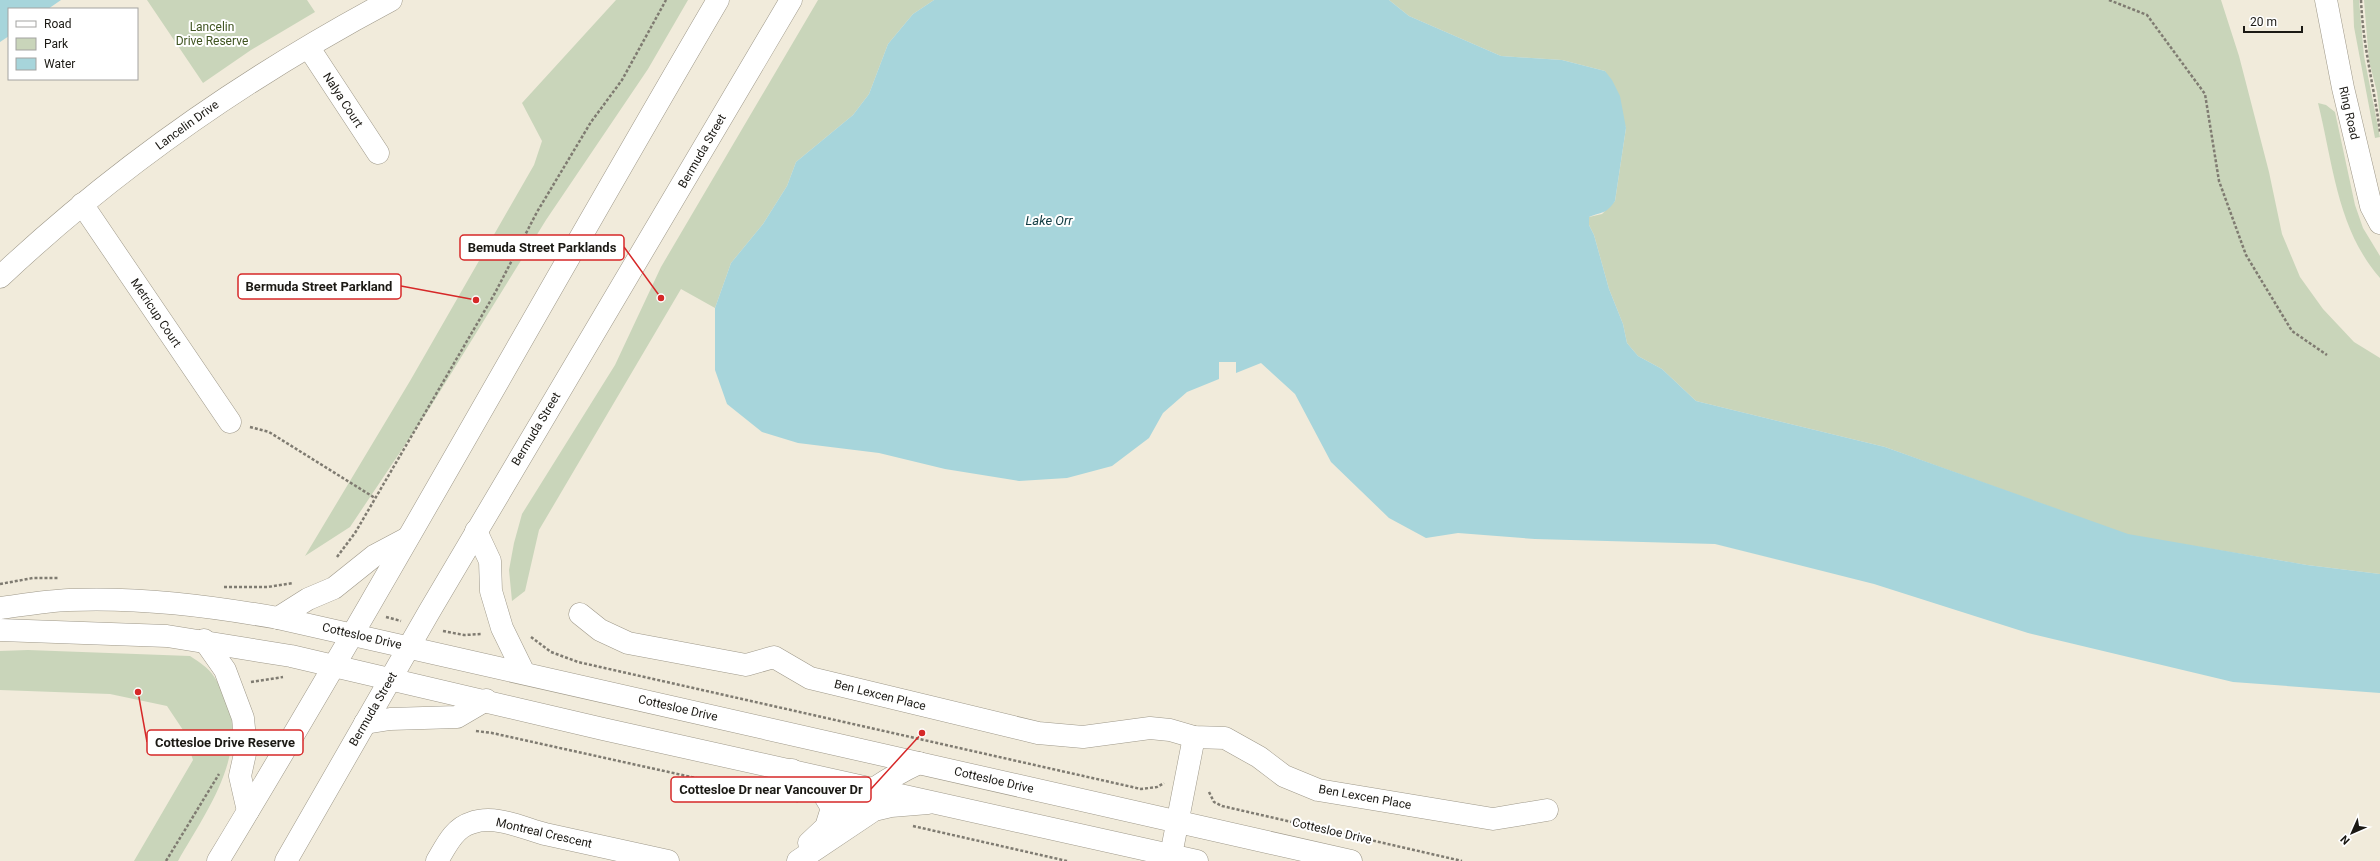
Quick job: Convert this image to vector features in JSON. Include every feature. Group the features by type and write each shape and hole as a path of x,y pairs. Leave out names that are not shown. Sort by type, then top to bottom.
{"main road":[{"name":"Lancelin Drive","path":"0,276 82,204 223,99 350,22 391,0"},
{"path":"218,861 353,634 406,539 718,0"},
{"name":"Bermuda Street","path":"286,861 364,723 476,531 790,0"},
{"name":"Ring Road","path":"2326,0 2343,88 2371,206 2380,223"},
{"name":"Nalya Court","path":"309,48 378,153"},
{"name":"Metricup Court","path":"82,204 230,422"},
{"path":"476,531 490,561 491,591 502,628 524,673"},
{"path":"278,618 308,599 334,588 374,556 406,539"},
{"name":"Cottesloe Drive","path":"0,608 50,601 94,599 198,605 278,618 1351,861"},
{"name":"Ben Lexcen Place","path":"580,614 600,630 628,643 746,666 774,657 810,678 1038,733 1083,737 1150,728 1170,730 1194,737 1225,738 1259,757 1284,776 1318,790 1493,819 1547,810"},
{"path":"0,630 120,633 204,640 334,665 603,729 1197,861"},
{"path":"204,640 225,670 243,718 246,749 240,776 248,811"},
{"path":"364,723 390,719 457,717 486,700"},
{"path":"1171,855 1194,737"},
{"path":"786,861 820,835 842,811 919,763"},
{"path":"791,770 814,786 828,799 832,808 826,827"},
{"path":"798,861 874,810 891,806 935,802"},
{"name":"Montreal Crescent","path":"437,861 458,830 469,823 483,820 497,821 546,834 668,861"}],"path":[{"path":"333,561 355,533 495,293 537,212 592,122 622,80 666,0"},
{"path":"2109,0 2147,15 2205,94 2220,181 2246,255 2292,331 2327,356"},
{"path":"2362,0 2365,52 2373,86 2380,132"},
{"path":"230,422 269,432 375,498"},
{"path":"365,612 421,626"},
{"path":"443,631 473,635 486,633"},
{"path":"525,633 551,652 586,664 1141,789 1157,787 1165,782"},
{"path":"244,683 288,676"},
{"path":"470,731 492,733 732,786 752,799 769,796 800,802"},
{"path":"166,861 222,769"},
{"name":"Cottesloe Drive","path":"1208,792 1214,802 1222,806 1462,861"},
{"path":"909,825 1067,861"}],"green space":[{"name":"Lancelin Drive Reserve","path":"147,0 307,0 315,12 251,50 203,83"},
{"path":"616,0 688,0 648,69 546,220 431,406 350,527 305,556 410,381 534,165 542,141 522,103"},
{"path":"818,0 934,0 913,14 888,44 869,94 853,115 796,162 787,186 763,224 731,263 715,308 681,289 539,530 525,591 512,601 509,570 514,543 522,514 615,365 661,267"},
{"path":"1389,0 2221,0 2239,56 2269,172 2282,234 2300,277 2323,309 2354,342 2380,358 2380,574 2307,565 2128,535 1885,447 1696,401 1662,369 1638,356 1627,343 1623,324 1609,289 1594,235 1589,225 1589,217 1602,214 1615,201 1626,128 1605,71 1562,60 1501,56 1409,16"},
{"path":"2353,0 2359,0 2364,56 2380,137 2375,138 2354,27"},
{"path":"2364,0 2380,0 2380,118 2377,92 2369,61"},
{"path":"2318,103 2326,105 2335,112 2355,205 2363,228 2380,256 2380,278 2366,259 2354,238 2345,217 2338,195"},
{"path":"28,650 190,656 203,665 216,679 232,721 232,742 223,778 215,796 178,861 134,861 193,760 183,730 167,706 110,694 0,690 0,651"}],"water":[{"path":"0,0 61,0 49,8 8,8 8,37 0,42"},
{"name":"Lake Orr","path":"934,0 1389,0 1409,16 1501,56 1562,60 1605,71 1612,80 1620,96 1626,128 1615,201 1606,211 1589,217 1589,225 1594,235 1609,289 1623,324 1627,343 1638,356 1662,369 1696,401 1885,447 2128,534 2307,565 2380,574 2380,693 2233,682 2028,633 1874,584 1715,544 1535,539 1458,533 1426,538 1389,518 1331,462 1295,394 1261,363 1236,373 1236,362 1219,362 1219,379 1187,392 1163,413 1149,438 1112,466 1067,478 1019,481 945,469 879,453 798,443 762,432 727,404 715,370 715,308 731,263 763,224 787,186 796,162 853,115 869,94 888,44 913,14"}],"place":[{"name":"Bemuda Street Parklands","path":"661,298"},
{"name":"Bermuda Street Parkland","path":"476,300"},
{"name":"Cottesloe Drive Reserve","path":"138,692"},
{"name":"Cottesloe Dr near Vancouver Dr","path":"922,733"}]}
